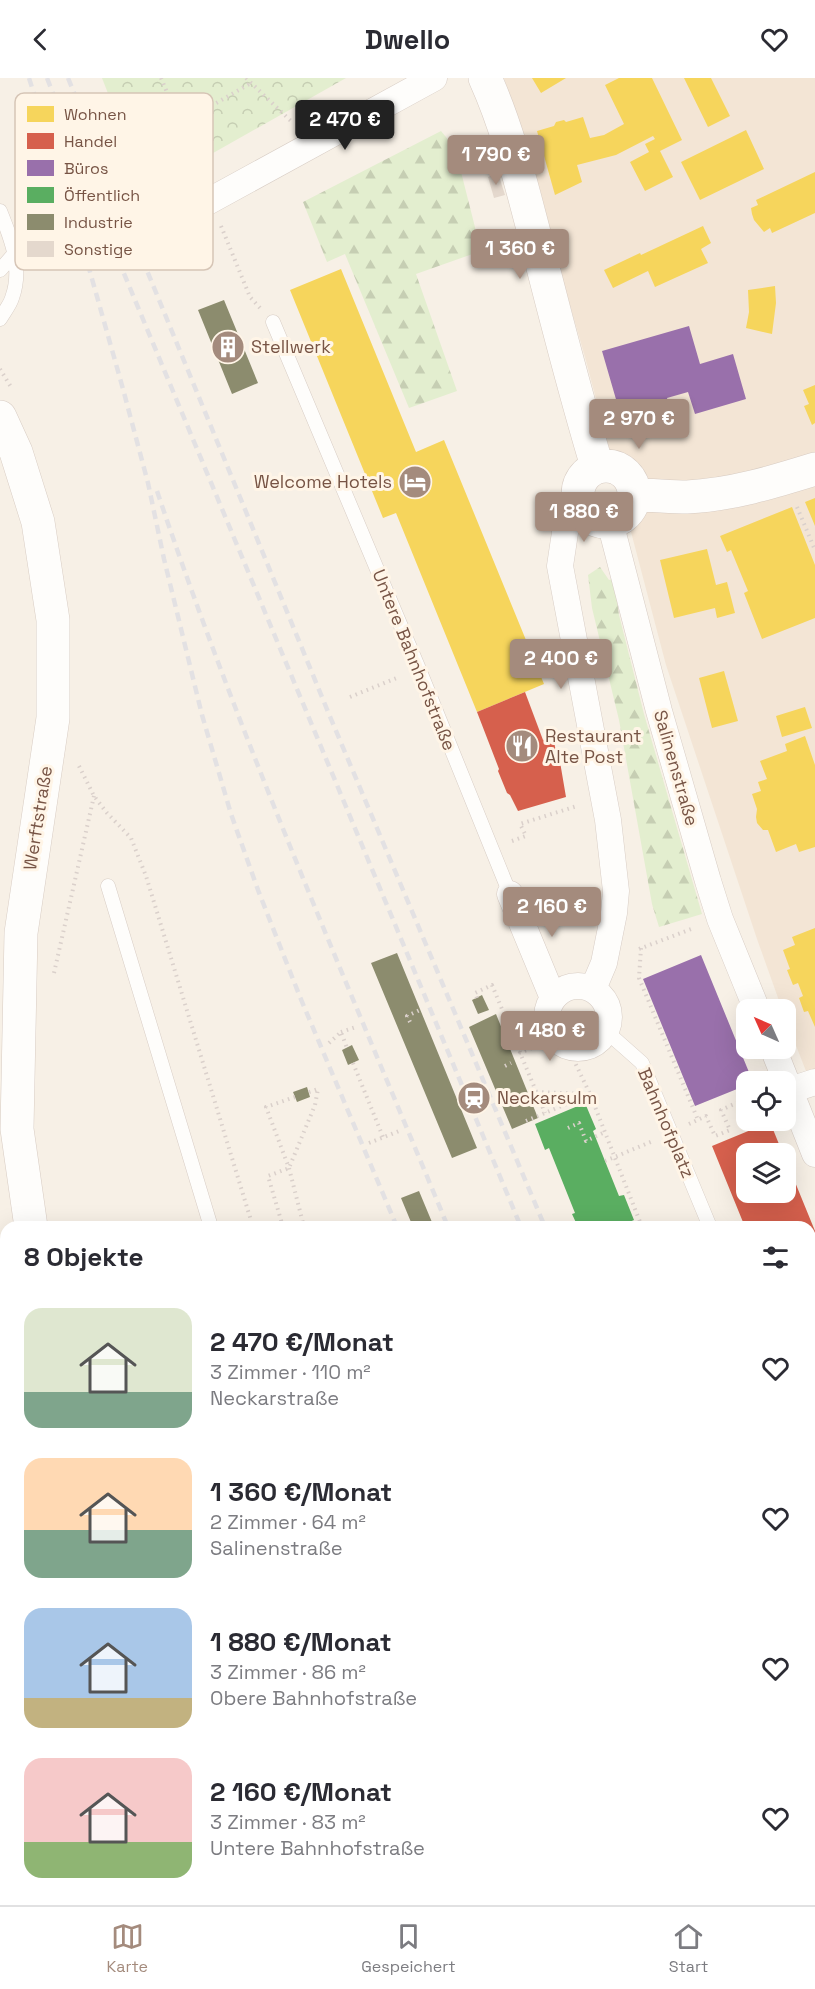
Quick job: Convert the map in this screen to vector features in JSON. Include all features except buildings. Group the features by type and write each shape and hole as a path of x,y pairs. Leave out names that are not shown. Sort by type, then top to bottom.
{"main road":[{"path":"485,78 515,158 597,466 611,465 624,470 632,481 635,495 632,507 623,518 596,516"},
{"name":"Werftstraße","path":"0,417 16,452 38,522 53,620 53,718 20,943 17,1129 30,1221"},
{"name":"Salinenstraße","path":"596,516 578,497 579,484 586,473 597,466"},
{"path":"635,495 698,495 762,486 800,474"}],"street":[{"path":"213,199 434,78"},
{"path":"593,989 604,963 616,899 608,820 560,566 566,526 596,516"},
{"name":"Salinenstraße","path":"596,516 662,722 720,919 753,999"},
{"name":"Untere Bahnhofstraße","path":"510,894 533,932 553,998"},
{"path":"582,986 593,989 603,997 609,1008 610,1020 607,1032 597,1044 583,1049 562,1044 548,1027 547,1012 553,998 561,991 572,987 582,986"},
{"path":"796,1088 815,1082"},
{"path":"796,1105 815,1154"}],"lane":[{"path":"0,211 15,253 0,270"},
{"path":"0,319 12,300 16,270"},
{"name":"Untere Bahnhofstraße","path":"273,322 419,669 510,894"},
{"path":"108,886 209,1221"},
{"name":"Bahnhofplatz","path":"607,1032 642,1063 708,1221"}],"path":[{"path":"161,78 167,93"},
{"path":"246,78 314,143"},
{"path":"213,105 251,83"},
{"path":"213,205 250,297 273,322"},
{"path":"800,474 815,550"},
{"path":"350,696 419,669"},
{"path":"53,976 94,796 131,838 146,876 251,1221"},
{"path":"526,836 520,824 604,798"},
{"path":"720,919 641,948 639,978 698,1120 706,1116 715,1136 730,1130 721,1110 736,1103"},
{"path":"477,998 475,993 492,985 536,1092 542,1115"},
{"path":"410,1022 407,1016 420,1010"},
{"path":"329,1043 341,1032 356,1026"},
{"path":"341,1032 347,1047"},
{"path":"519,1053 562,1044 590,1094 640,1221"},
{"path":"353,1063 383,1137"},
{"path":"505,1066 511,1063"},
{"path":"281,1221 268,1176 289,1168 315,1105 318,1089 309,1092"},
{"path":"536,1092 590,1094"},
{"path":"526,1121 590,1094"},
{"path":"295,1097 266,1107 289,1168 302,1221"},
{"path":"568,1128 579,1123 586,1141 605,1132"},
{"path":"369,1143 399,1131"},
{"path":"605,1161 662,1136"}],"shaded area":[{"path":"504,78 815,78 815,1094 796,1046 796,999 778,999 666,665 585,357"}],"green space":[{"path":"102,78 346,78 213,153 213,93 108,93"},
{"path":"441,131 455,148 481,251 416,274 457,391 409,408 345,254 327,262 303,202"},
{"path":"600,567 609,580 618,577 622,592 617,601 619,615 644,714 702,914 659,927 652,904 619,720 592,608 588,575"}],"railway":[{"path":"29,78 34,93"},
{"path":"47,78 53,93"},
{"path":"68,78 74,93"},
{"path":"90,270 148,483 202,715 231,814 300,997 394,1221"},
{"path":"122,270 519,1221"},
{"path":"147,270 331,719 542,1221"},
{"path":"157,491 189,584 259,769 446,1221"}],"place":[{"name":"Stellwerk","path":"228,347"},
{"name":"Welcome Hotels","path":"415,482"},
{"name":"Restaurant Alte Post","path":"522,746"},
{"name":"Neckarsulm","path":"474,1098"}]}
